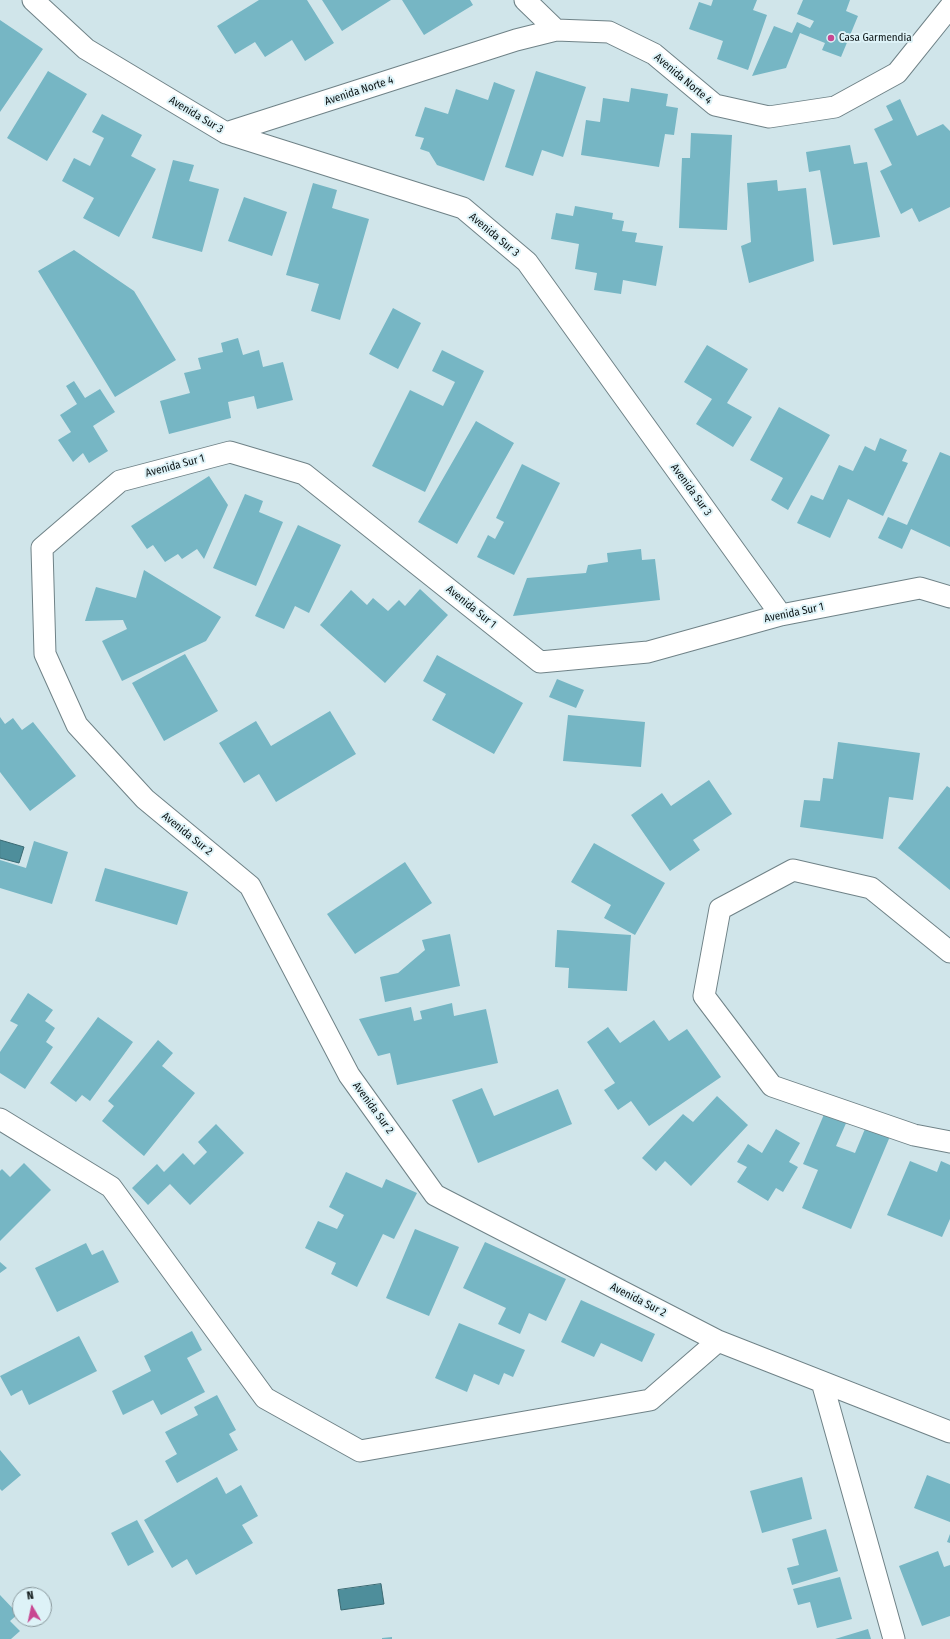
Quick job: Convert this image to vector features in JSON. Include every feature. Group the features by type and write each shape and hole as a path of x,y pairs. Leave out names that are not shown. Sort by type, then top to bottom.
{"street":[{"name":"Avenida Sur 3","path":"33,0 86,49 226,133 463,208 527,262 781,615"},
{"path":"525,0 556,30"},
{"path":"936,0 950,6"},
{"name":"Avenida Norte 4","path":"226,133 516,40 556,30 609,32 654,54 714,105 769,117 835,107 897,73 950,6"},
{"name":"Avenida Sur 1","path":"42,548 120,481 230,452 304,474 540,662 648,652 781,615 920,588 950,597"},
{"name":"Avenida Sur 2","path":"42,548 45,654 77,725 145,799 250,886 350,1075 435,1195 718,1341 950,1432"},
{"path":"950,952 871,888 793,870 720,909 704,996 772,1086 914,1135 950,1142"},
{"path":"0,1119 111,1187 265,1398 360,1450 650,1400 718,1341"},
{"path":"822,1382 894,1639"}],"water":[{"path":"0,840 24,847 19,863 0,858"},
{"path":"381,1584 384,1604 341,1610 338,1590"}],"building":[{"path":"259,0 307,0 334,43 305,61 292,40 265,57 255,42 235,54 217,26"},
{"path":"322,0 391,0 342,31"},
{"path":"402,0 470,0 473,5 424,35"},
{"path":"713,0 757,0 753,10 767,15 748,70 717,59 723,41 689,29 699,2 711,6"},
{"name":"Casa Garmendia","path":"803,0 850,0 846,11 858,16 841,57 822,50 825,43 800,33 786,68 752,76 774,26 792,33 797,22 810,28 814,21 797,14"},
{"path":"0,20 43,49 0,112"},
{"path":"48,71 87,94 47,161 7,138"},
{"path":"536,71 586,87 563,157 542,150 533,176 505,167"},
{"path":"494,82 515,90 484,181 437,165 429,152 420,149 424,138 415,136 425,107 448,114 456,89 488,100"},
{"path":"631,88 668,94 666,106 678,108 674,135 665,134 659,167 581,155 586,120 600,122 603,98 629,102"},
{"path":"900,99 917,136 943,124 950,131 950,207 919,222 912,208 901,214 880,171 892,165 874,129 893,120 886,106"},
{"path":"102,114 142,135 131,156 156,169 119,237 83,218 94,198 62,181 74,158 90,166 104,138 92,132"},
{"path":"691,133 732,135 727,230 679,228 682,158 690,158"},
{"path":"850,145 854,164 867,162 880,237 833,245 820,170 809,172 806,152"},
{"path":"173,160 194,165 189,181 219,189 202,252 152,238"},
{"path":"777,180 778,191 806,188 814,261 749,283 741,246 751,242 747,183"},
{"path":"313,183 337,190 332,208 369,219 340,320 311,311 319,284 286,275"},
{"path":"244,197 287,212 272,256 228,241"},
{"path":"575,206 613,213 612,219 624,221 622,231 637,233 635,242 663,246 656,286 623,280 621,294 594,290 597,273 575,269 579,244 551,239 556,213 573,216"},
{"path":"74,250 134,291 176,360 115,397 38,271"},
{"path":"393,308 421,323 398,369 369,354"},
{"path":"238,338 243,355 259,350 263,367 283,362 293,400 257,409 254,396 228,402 231,418 169,434 160,401 190,393 184,373 201,369 198,358 223,352 221,343"},
{"path":"707,345 748,369 727,403 752,417 733,447 696,424 712,399 684,382"},
{"path":"442,350 484,371 425,492 372,466 410,390 443,406 455,382 432,371"},
{"path":"74,381 85,398 100,389 115,412 93,426 108,451 89,463 83,453 73,462 58,440 71,432 60,415 77,404 66,386"},
{"path":"779,407 830,435 788,510 771,500 783,478 750,460"},
{"path":"476,421 514,443 457,544 418,522"},
{"path":"880,438 907,450 902,461 908,463 883,516 848,499 830,538 797,523 811,495 823,500 839,465 853,471 865,446 875,451"},
{"path":"940,452 950,456 950,547 911,529 902,549 878,538 888,517 907,525"},
{"path":"522,464 560,483 514,575 477,557 488,535 495,539 504,522 496,518"},
{"path":"209,476 228,505 204,559 197,549 182,559 178,554 165,562 153,545 147,549 131,526"},
{"path":"245,494 263,501 259,512 283,522 256,586 213,568"},
{"path":"298,525 341,545 309,613 295,606 284,629 255,616"},
{"path":"641,549 642,560 655,559 660,600 513,616 527,578 586,573 588,565 608,562 607,553"},
{"path":"144,570 221,617 206,641 122,681 102,641 127,629 123,620 85,621 96,587 136,598"},
{"path":"420,589 448,615 385,683 320,625 351,590 367,605 373,598 388,611 399,600 405,606"},
{"path":"185,654 218,711 164,741 132,683"},
{"path":"437,655 523,703 494,754 432,720 446,694 423,681"},
{"path":"557,679 584,690 576,708 549,697"},
{"path":"330,711 356,754 276,802 259,774 244,783 219,743 256,721 271,746"},
{"path":"568,715 645,722 641,767 563,761"},
{"path":"0,717 5,724 13,718 22,730 33,722 76,776 30,811 0,772"},
{"path":"838,742 920,753 913,800 889,797 883,839 800,827 804,800 820,801 823,778 833,779"},
{"path":"709,780 732,814 693,840 700,850 670,871 631,815 662,793 671,806"},
{"path":"947,786 950,788 950,890 898,848"},
{"path":"34,841 68,852 52,904 0,888 0,860 26,868"},
{"path":"594,843 665,883 635,935 604,918 611,905 571,882"},
{"path":"405,862 432,903 355,954 327,914"},
{"path":"105,868 188,892 177,925 95,901"},
{"path":"557,930 631,935 627,991 568,988 569,968 555,967"},
{"path":"450,934 460,986 385,1002 380,977 398,973 425,950 422,940"},
{"path":"28,993 53,1010 45,1021 55,1028 46,1042 53,1047 25,1089 0,1073 0,1052 18,1025 10,1021"},
{"path":"452,1003 454,1016 486,1009 498,1063 397,1085 390,1053 378,1056 359,1019 411,1007 414,1021 422,1019 420,1011"},
{"path":"98,1017 133,1042 90,1101 82,1095 76,1102 50,1083"},
{"path":"654,1020 669,1041 687,1029 721,1077 649,1126 631,1101 618,1110 604,1090 615,1083 587,1042 608,1027 620,1043"},
{"path":"158,1040 173,1053 162,1066 195,1093 144,1156 102,1121 114,1106 108,1101"},
{"path":"482,1088 494,1116 558,1089 572,1124 478,1163 452,1100"},
{"path":"717,1096 748,1125 691,1186 665,1161 656,1171 642,1158 683,1114 693,1122"},
{"path":"825,1112 847,1121 836,1146 855,1153 867,1124 891,1134 851,1229 802,1208 818,1170 803,1164"},
{"path":"216,1124 244,1153 190,1205 170,1184 148,1205 132,1188 157,1164 164,1172 183,1153 194,1165 207,1152 198,1142"},
{"path":"776,1129 800,1143 789,1162 798,1167 783,1192 776,1188 768,1201 737,1182 747,1167 737,1162 748,1144 762,1153"},
{"path":"910,1161 937,1172 941,1161 950,1165 950,1219 942,1237 887,1215"},
{"path":"24,1163 51,1190 0,1241 0,1171 2,1169 10,1177"},
{"path":"346,1172 382,1188 386,1179 417,1193 394,1239 383,1234 357,1287 331,1274 336,1263 305,1248 318,1221 337,1229 344,1215 329,1207"},
{"path":"415,1229 459,1247 429,1316 386,1298"},
{"path":"485,1242 566,1279 546,1321 529,1313 520,1334 498,1324 506,1308 463,1288"},
{"path":"86,1243 92,1255 103,1250 119,1282 57,1312 35,1268"},
{"path":"0,1262 7,1268 0,1273"},
{"path":"581,1300 655,1334 642,1362 601,1343 594,1357 561,1342"},
{"path":"459,1323 525,1350 513,1377 504,1373 499,1385 474,1374 467,1392 435,1378"},
{"path":"192,1331 202,1350 187,1358 205,1392 161,1415 153,1400 123,1415 112,1391 151,1371 144,1356"},
{"path":"79,1336 97,1371 29,1405 22,1390 11,1396 0,1376"},
{"path":"217,1395 236,1430 229,1434 238,1450 177,1483 165,1461 177,1454 165,1432 198,1415 194,1407"},
{"path":"0,1450 21,1475 2,1491 0,1489"},
{"path":"927,1475 950,1484 950,1522 914,1508"},
{"path":"217,1477 226,1494 241,1485 258,1516 242,1525 253,1543 196,1575 187,1559 172,1568 144,1520"},
{"path":"802,1477 812,1519 762,1533 750,1491"},
{"path":"137,1520 154,1552 128,1566 111,1533"},
{"path":"826,1529 838,1571 792,1585 787,1568 799,1565 792,1539"},
{"path":"950,1534 950,1543 947,1542"},
{"path":"938,1551 944,1567 950,1565 950,1616 922,1626 899,1566"},
{"path":"840,1577 852,1619 817,1628 810,1602 798,1605 793,1589"},
{"path":"0,1595 12,1608 12,1619 10,1621 12,1623 12,1627 16,1627 20,1631 11,1639 0,1639"},
{"path":"868,1629 871,1639 835,1639"},
{"path":"392,1637 392,1639 382,1639 382,1638"}],"place":[{"name":"Casa Garmendia","path":"831,38"}]}
